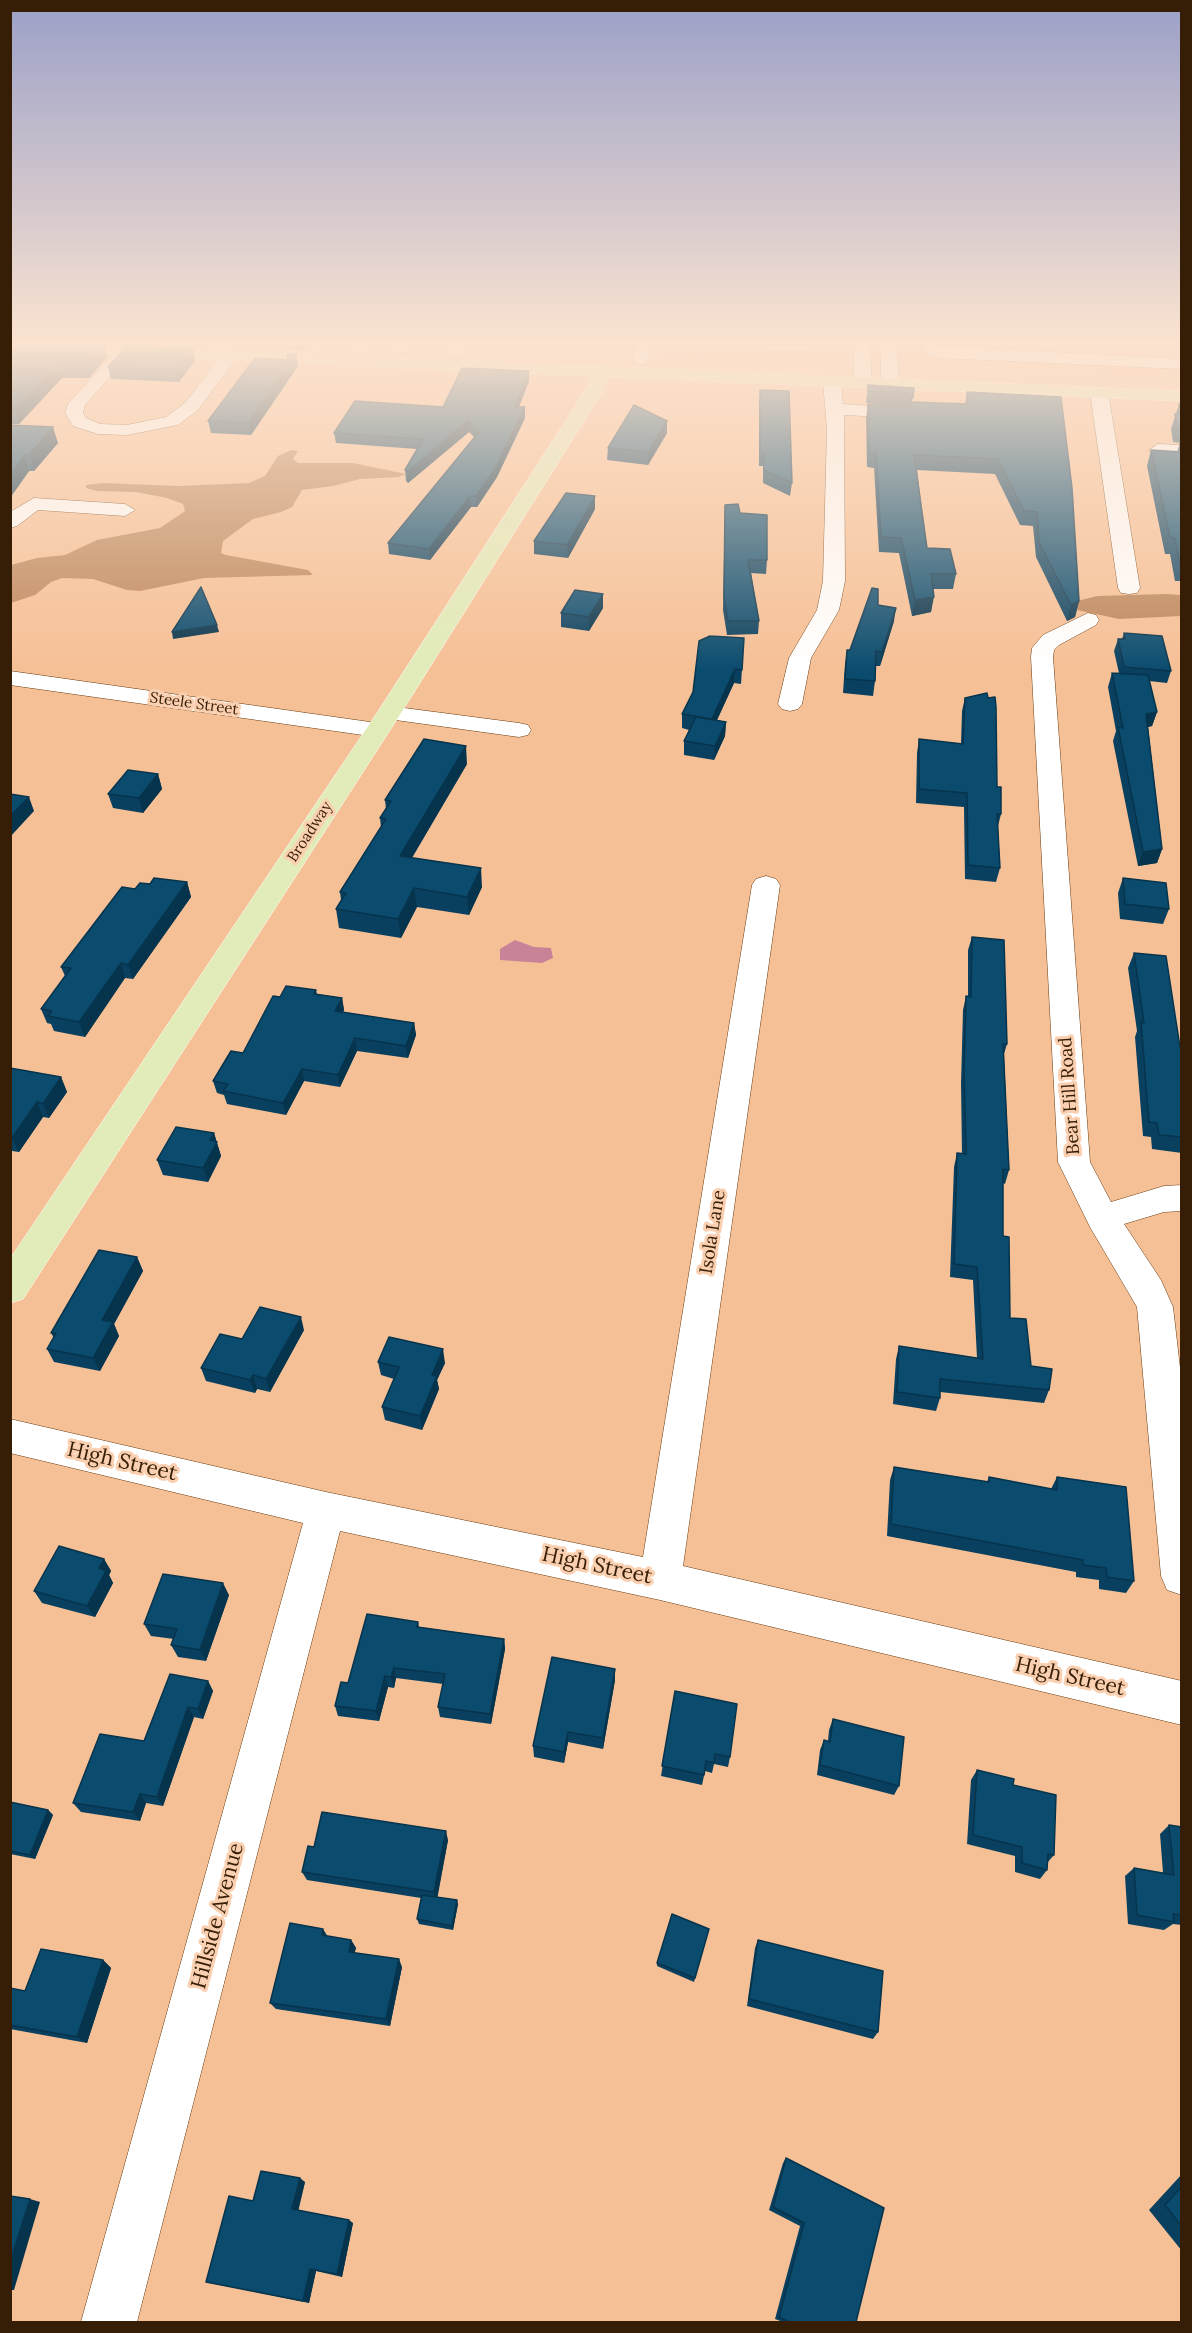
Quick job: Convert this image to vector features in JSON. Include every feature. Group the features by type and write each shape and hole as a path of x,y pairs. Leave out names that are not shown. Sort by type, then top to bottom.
{"main road":[{"name":"Broadway","path":"10,1289 383,722 554,454"}],"street":[{"path":"790,704 800,658 825,617 832,590 834,454"},
{"path":"1108,454 1129,588"},
{"path":"10,522 27,497 125,510"},
{"name":"Bear Hill Road","path":"1088,620 1051,639 1043,648 1042,657 1074,1162 1102,1218 1149,1290 1155,1307 1182,1576"},
{"name":"Steele Street","path":"10,678 383,722 465,714 519,730"},
{"name":"Isola Lane","path":"660,1580 766,885"},
{"path":"1102,1218 1164,1199 1182,1198"},
{"name":"High Street","path":"10,1436 326,1510 660,1580 1182,1703"},
{"name":"Hillside Avenue","path":"109,2322 326,1510"}],"shaded area":[{"path":"296,454 293,459 298,463 353,463 406,474 399,477 360,479 333,486 302,490 292,507 253,519 223,541 221,553 226,555 308,570 313,575 204,578 140,591 127,590 93,579 62,578 51,582 35,595 11,603 11,565 37,558 65,555 97,540 160,528 185,511 183,504 167,498 136,492 97,491 86,488 86,485 103,483 178,486 249,483 265,476 278,456"},
{"path":"1181,595 1181,616 1119,619 1073,609 1073,602 1097,596"},
{"path":"515,940 534,947 551,948 553,958 542,963 500,960 500,949"}],"building":[{"path":"10,454 30,454 25,455 10,475"},
{"path":"414,454 429,454 407,472 405,470"},
{"path":"461,454 502,454 476,496 470,496 429,549 388,543"},
{"path":"764,454 791,454 792,483 764,470"},
{"path":"876,454 1068,454 1079,601 1071,605 1039,542 1037,512 1024,511 998,459 914,455 927,548 950,549 956,574 931,574 934,597 915,600 901,538 881,537"},
{"path":"1152,454 1182,454 1182,564 1180,564 1175,538 1170,537"},
{"path":"566,493 595,496 567,545 534,541"},
{"path":"738,504 740,513 767,515 767,560 748,560 759,621 728,621 724,597 725,505"},
{"path":"201,587 217,625 172,632"},
{"path":"872,588 878,589 878,605 896,608 882,652 876,651 875,681 845,679 847,650 850,650"},
{"path":"575,590 603,594 589,617 561,613"},
{"path":"1124,633 1162,636 1171,671 1124,667 1118,639 1125,639"},
{"path":"710,636 744,638 742,670 735,669 712,719 682,714 693,692 699,641"},
{"path":"1112,673 1148,675 1157,712 1146,714 1162,849 1143,852 1118,727 1123,728"},
{"path":"987,693 988,698 995,697 996,707 997,787 1001,787 1001,814 997,814 1000,868 968,865 967,793 919,789 919,739 963,744 965,698"},
{"path":"696,717 726,722 715,746 684,741"},
{"path":"424,739 466,746 400,856 481,868 467,897 414,888 398,919 336,909 346,893 340,892 386,819 380,818 391,801 385,800"},
{"path":"128,770 158,774 139,798 108,794"},
{"path":"10,794 29,797 10,816"},
{"path":"154,878 187,882 128,965 121,963 79,1022 48,1016 52,1011 41,1009 71,968 61,967 122,887 135,889 140,883 150,884"},
{"path":"1123,878 1166,883 1169,909 1125,904"},
{"path":"972,937 1004,940 1007,1044 1003,1044 1009,1170 1003,1169 1003,1236 1009,1237 1010,1318 1026,1319 1031,1366 1052,1369 1049,1390 940,1379 940,1398 897,1392 899,1346 983,1359 977,1267 954,1264 957,1153 966,1154 964,1070 966,996 971,997"},
{"path":"1134,953 1166,956 1180,1047 1182,1047 1182,1137 1159,1135 1157,1123 1149,1122 1141,1022 1144,1023"},
{"path":"286,986 316,990 314,994 342,998 335,1011 414,1023 406,1046 355,1038 338,1075 302,1069 283,1103 223,1091 228,1084 213,1081 231,1051 243,1053 273,996 280,997"},
{"path":"10,1068 61,1077 43,1104 37,1102 12,1138 10,1138"},
{"path":"176,1127 214,1133 210,1140 217,1142 203,1168 157,1160"},
{"path":"99,1250 137,1257 102,1320 113,1322 93,1358 47,1349 56,1333 51,1333"},
{"path":"260,1307 301,1317 266,1379 253,1375 250,1380 201,1368 220,1334 242,1339"},
{"path":"389,1337 443,1349 432,1375 437,1376 420,1416 382,1407 399,1367 378,1362"},
{"path":"894,1467 989,1482 989,1477 1057,1490 1057,1477 1126,1487 1134,1581 1107,1577 1106,1568 1083,1565 1083,1560 891,1524"},
{"path":"59,1546 104,1559 99,1568 106,1571 87,1606 34,1591"},
{"path":"163,1574 223,1583 200,1650 171,1645 177,1629 144,1624"},
{"path":"367,1614 418,1622 417,1627 504,1639 490,1714 438,1707 445,1674 394,1668 391,1677 385,1676 376,1711 335,1706 341,1682 348,1683"},
{"path":"552,1657 615,1669 603,1738 568,1732 564,1752 533,1746"},
{"path":"170,1674 208,1681 198,1709 188,1707 157,1797 140,1794 133,1812 73,1803 100,1734 144,1741"},
{"path":"675,1691 737,1704 730,1757 715,1754 714,1763 706,1761 704,1775 662,1766"},
{"path":"833,1719 904,1737 899,1786 820,1765 824,1740 830,1742"},
{"path":"977,1770 1014,1779 1013,1785 1056,1795 1054,1855 1048,1854 1047,1870 1022,1863 1022,1847 973,1835"},
{"path":"10,1802 48,1810 30,1855 10,1851"},
{"path":"322,1812 446,1831 434,1892 302,1872 308,1846 314,1847"},
{"path":"1169,1825 1182,1827 1182,1915 1173,1914 1174,1922 1137,1915 1134,1868 1174,1875"},
{"path":"422,1895 457,1900 452,1926 417,1919"},
{"path":"672,1914 709,1929 695,1978 657,1963"},
{"path":"290,1923 323,1929 322,1935 351,1940 349,1952 399,1959 386,2019 270,2003"},
{"path":"758,1940 883,1971 878,2032 749,1999"},
{"path":"41,1949 103,1960 77,2037 10,2025 10,1988 25,1991"},
{"path":"786,2158 884,2208 856,2322 789,2322 779,2317 804,2223 773,2207"},
{"path":"261,2171 300,2178 292,2209 349,2220 337,2274 310,2269 303,2301 206,2282 229,2196 253,2201"},
{"path":"1182,2186 1182,2227 1165,2205"},
{"path":"10,2196 30,2199 10,2262"}]}
